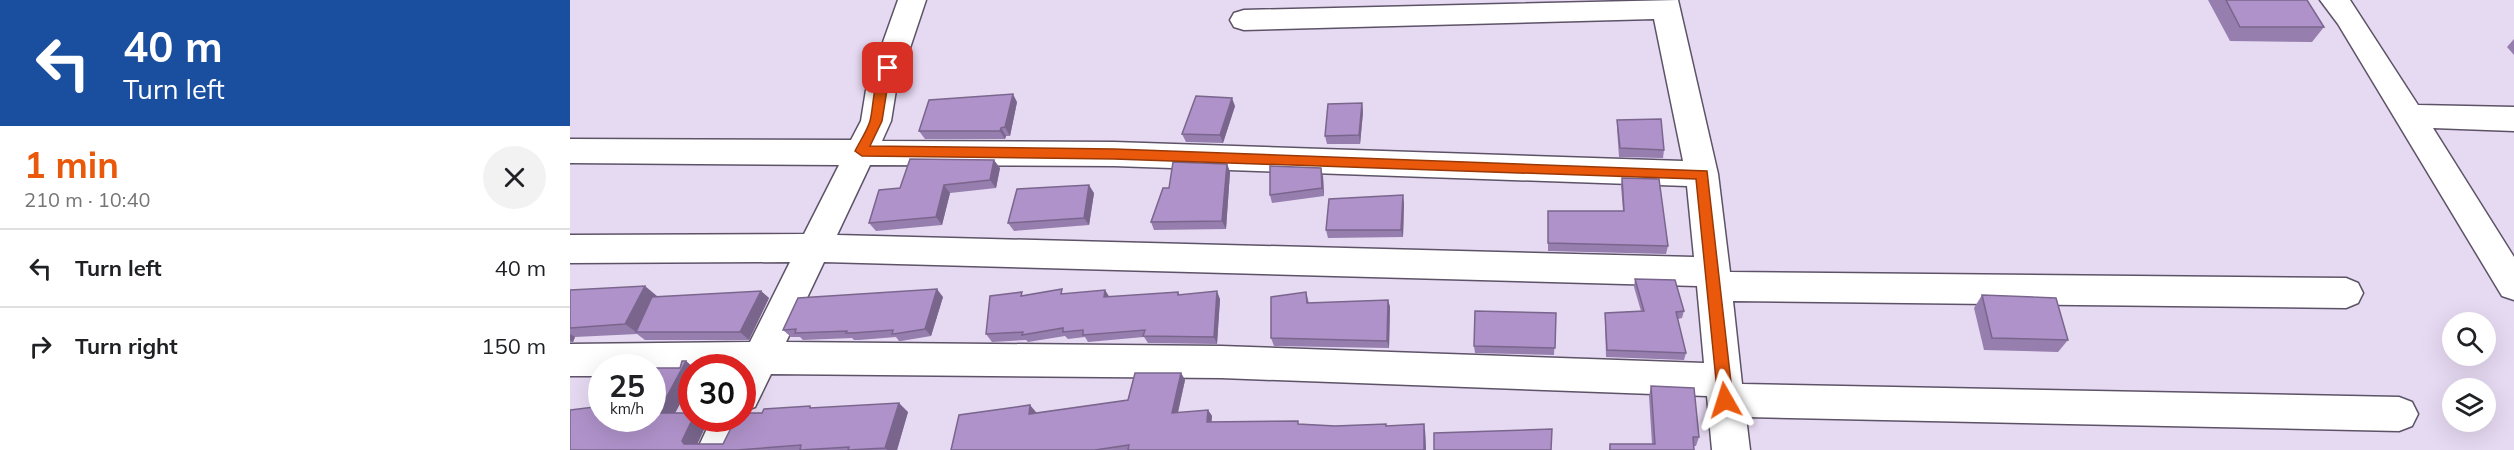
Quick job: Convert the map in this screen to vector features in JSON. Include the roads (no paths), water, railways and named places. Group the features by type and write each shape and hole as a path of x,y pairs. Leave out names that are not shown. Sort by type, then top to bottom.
{"street":[{"path":"756,368 876,121 880,90 912,0"},
{"path":"2334,0 2348,17 2514,285"},
{"path":"1244,21 1665,4 1702,174 1731,450"},
{"path":"2409,116 2514,119"},
{"path":"570,151 1114,154 1702,174"},
{"path":"570,249 814,248 1713,279 2346,293"},
{"path":"570,360 761,358 1221,362 1724,390 2399,414"},
{"path":"716,450 724,432"}]}
